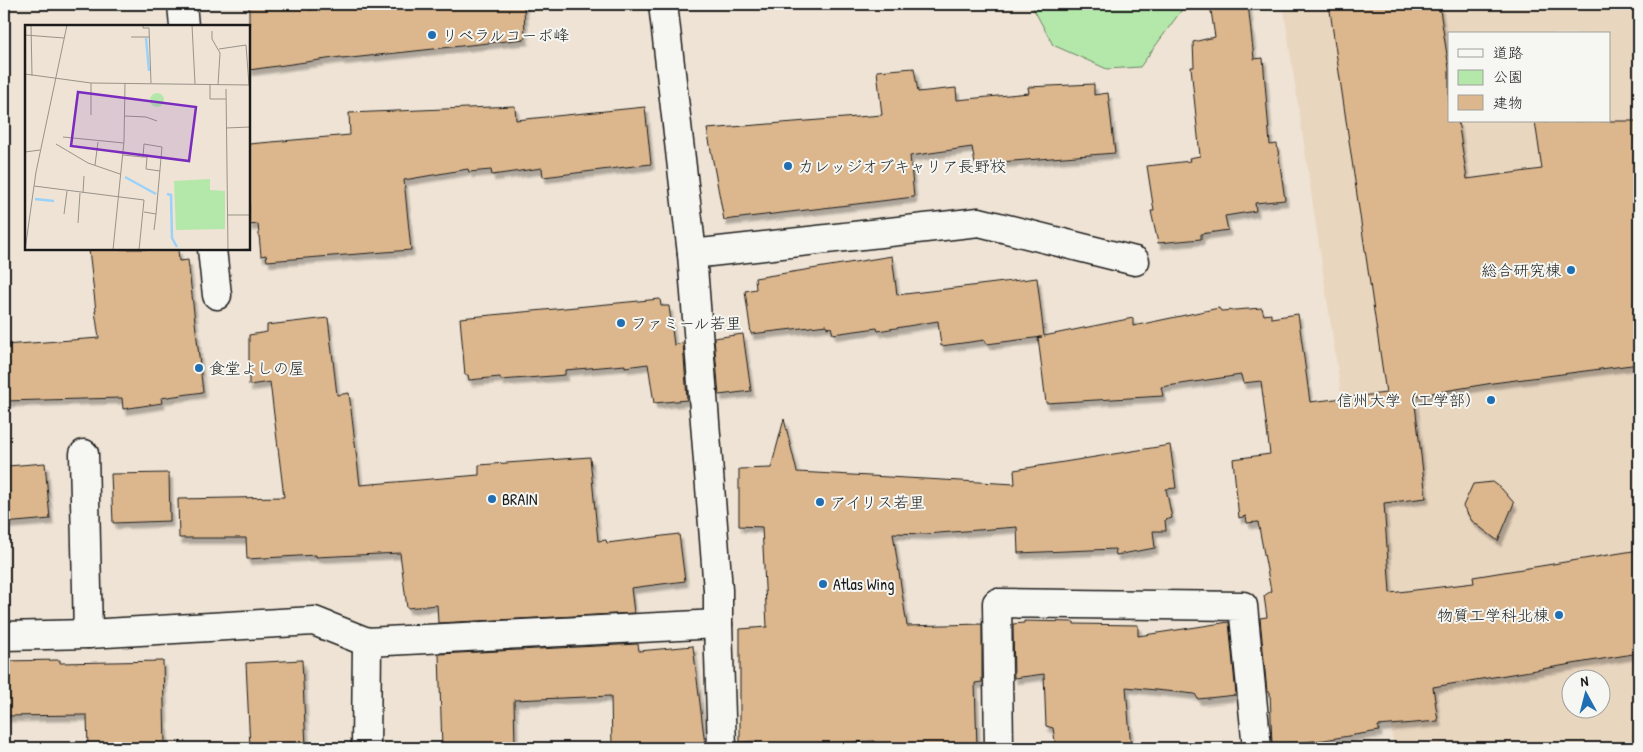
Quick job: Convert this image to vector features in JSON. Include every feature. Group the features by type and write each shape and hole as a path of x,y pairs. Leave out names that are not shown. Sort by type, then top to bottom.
{"street":[{"path":"182,4 184,25"},
{"path":"663,4 692,254 718,590 722,748"},
{"path":"692,254 979,222 1135,261"},
{"path":"212,250 217,295"},
{"path":"84,454 88,634"},
{"path":"999,748 997,603 1242,606 1257,748"},
{"path":"4,636 88,634 314,621 367,642 718,624"},
{"path":"366,748 367,642"}],"shaded area":[{"name":"信州大学（工学部）","path":"1283,4 1639,4 1639,748 1394,748"}],"green space":[{"path":"1031,4 1186,4 1140,67 1107,69 1053,45"}],"building":[{"name":"リベラルコーポ峰","path":"249,4 308,4 309,10 365,4 524,4 525,39 342,59 341,57 250,70"},
{"path":"1210,4 1248,4 1254,59 1263,58 1270,145 1277,144 1285,200 1255,203 1256,211 1225,216 1228,230 1201,234 1201,239 1158,243 1151,211 1154,211 1147,166 1190,161 1189,158 1200,156 1191,67 1194,67 1193,42 1215,37"},
{"path":"1329,4 1439,4 1448,62 1448,122 1458,122 1467,179 1542,169 1535,122 1639,121 1639,364 1493,383 1414,396 1426,498 1384,503 1390,593 1474,583 1473,577 1639,550 1639,653 1433,687 1438,721 1378,726 1379,731 1324,740 1272,745 1270,692 1267,692 1260,618 1267,617 1264,596 1271,591 1258,522 1247,523 1246,516 1239,518 1233,459 1270,454 1261,381 1243,383 1241,375 1161,387 1163,396 1046,403 1038,338 987,344 985,340 941,346 938,321 878,331 877,328 833,334 831,327 827,328 827,325 751,334 745,291 756,289 755,278 892,256 897,295 1037,278 1044,336 1133,318 1133,326 1219,308 1221,311 1262,308 1264,315 1271,314 1271,318 1298,314 1310,402 1386,393"},
{"path":"914,68 918,92 956,88 957,100 1029,93 1028,87 1094,84 1094,95 1108,93 1115,153 975,164 972,147 910,156 914,197 724,220 707,129 882,115 877,71"},
{"path":"515,106 516,120 645,107 651,164 543,177 542,168 492,175 491,170 469,172 468,169 404,180 411,250 267,261 266,255 261,256 258,224 250,225 250,144 350,135 349,113"},
{"path":"89,250 178,250 179,261 188,260 203,392 161,398 162,403 123,409 122,398 4,401 4,345 99,338"},
{"path":"660,299 661,306 669,306 674,345 683,343 687,400 654,403 648,364 565,370 565,375 501,380 500,377 469,380 468,375 465,375 460,318"},
{"path":"328,318 337,395 349,393 360,485 479,475 479,465 590,457 598,541 606,540 607,543 679,534 685,581 631,588 634,613 438,623 437,605 407,608 400,553 247,559 246,538 179,538 178,499 284,497 270,382 249,385 249,335 267,332 267,325"},
{"path":"743,334 751,391 719,395 714,338"},
{"path":"784,419 797,472 1015,484 1014,470 1170,445 1176,488 1166,489 1172,518 1165,520 1166,531 1153,531 1155,548 1116,555 1115,549 1018,553 1017,527 926,534 893,533 907,626 982,624 982,682 975,683 977,748 875,748 874,741 757,746 756,741 740,742 740,629 767,627 762,527 739,526 739,469 771,468"},
{"path":"45,463 50,519 4,523 4,476 8,475 8,466"},
{"path":"169,473 170,521 113,523 111,474"},
{"path":"1493,482 1514,503 1498,541 1472,521 1463,506 1473,484"},
{"path":"1024,621 1138,625 1138,636 1229,622 1236,695 1198,699 1195,694 1126,687 1131,748 1056,748 1053,728 1046,726 1044,674 1014,678 1013,624 1024,623"},
{"path":"638,644 639,651 693,646 705,745 698,745 698,748 612,748 611,696 514,700 515,748 442,748 439,654"},
{"path":"60,660 60,663 163,661 165,748 88,748 87,715 4,716 4,661"},
{"path":"302,660 306,748 250,748 246,663"}],"place":[{"name":"リベラルコーポ峰","path":"432,35"},
{"name":"カレッジオブキャリア長野校","path":"788,166"},
{"name":"総合研究棟","path":"1571,270"},
{"name":"ファミール若里","path":"621,323"},
{"name":"食堂よしの屋","path":"199,368"},
{"name":"信州大学（工学部）","path":"1491,400"},
{"name":"BRAIN","path":"492,499"},
{"name":"アイリス若里","path":"820,502"},
{"name":"Atlas Wing","path":"823,584"},
{"name":"物質工学科北棟","path":"1559,615"}]}
